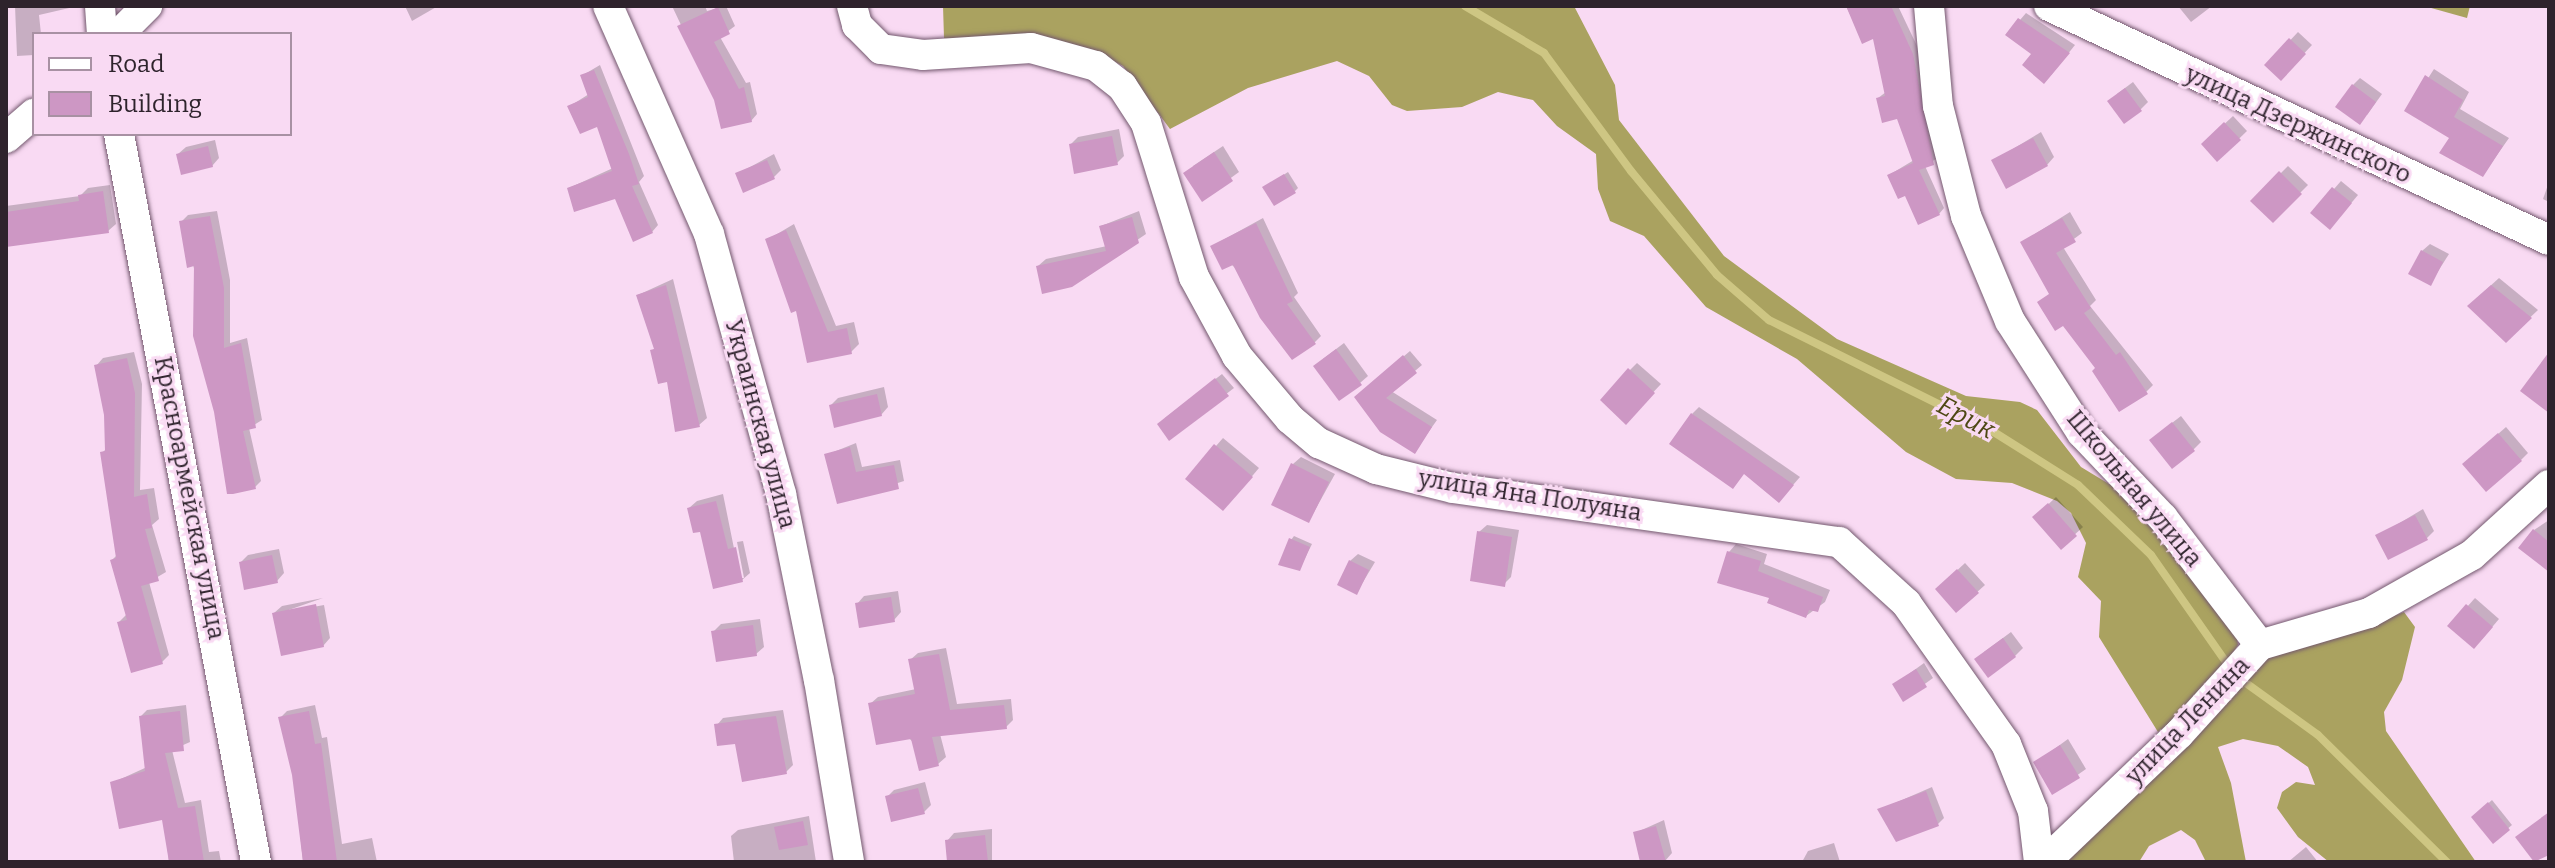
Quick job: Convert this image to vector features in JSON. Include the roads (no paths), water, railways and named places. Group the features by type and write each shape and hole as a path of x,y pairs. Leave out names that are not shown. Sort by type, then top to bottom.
{"street":[{"path":"100,6 102,32"},
{"path":"121,32 147,6"},
{"name":"Украинская улица","path":"608,6 709,234 781,494 819,680 849,862"},
{"name":"улица Яна Полуяна","path":"852,6 857,25 881,49 923,55 1031,48 1096,66 1122,86 1146,123 1194,277 1237,356 1290,419 1319,443 1376,469 1453,488 1839,542 1906,603 2006,744 2033,811 2042,862"},
{"name":"Школьная улица","path":"1929,6 1938,106 1962,202 2010,321 2082,433 2163,518 2260,645"},
{"name":"улица Дзержинского","path":"2049,6 2549,240"},
{"path":"6,138 32,116"},
{"name":"Красноармейская улица","path":"119,136 256,862"},
{"name":"улица Ленина","path":"2042,862 2179,734 2260,645 2369,613 2472,555 2549,485"}],"waterway":[{"name":"Ерик","path":"1465,6 1544,53 1631,171 1717,275 1769,320 1989,429 2078,485 2151,555 2230,668"},
{"name":"Ерик","path":"2239,678 2318,735 2447,862"}]}
